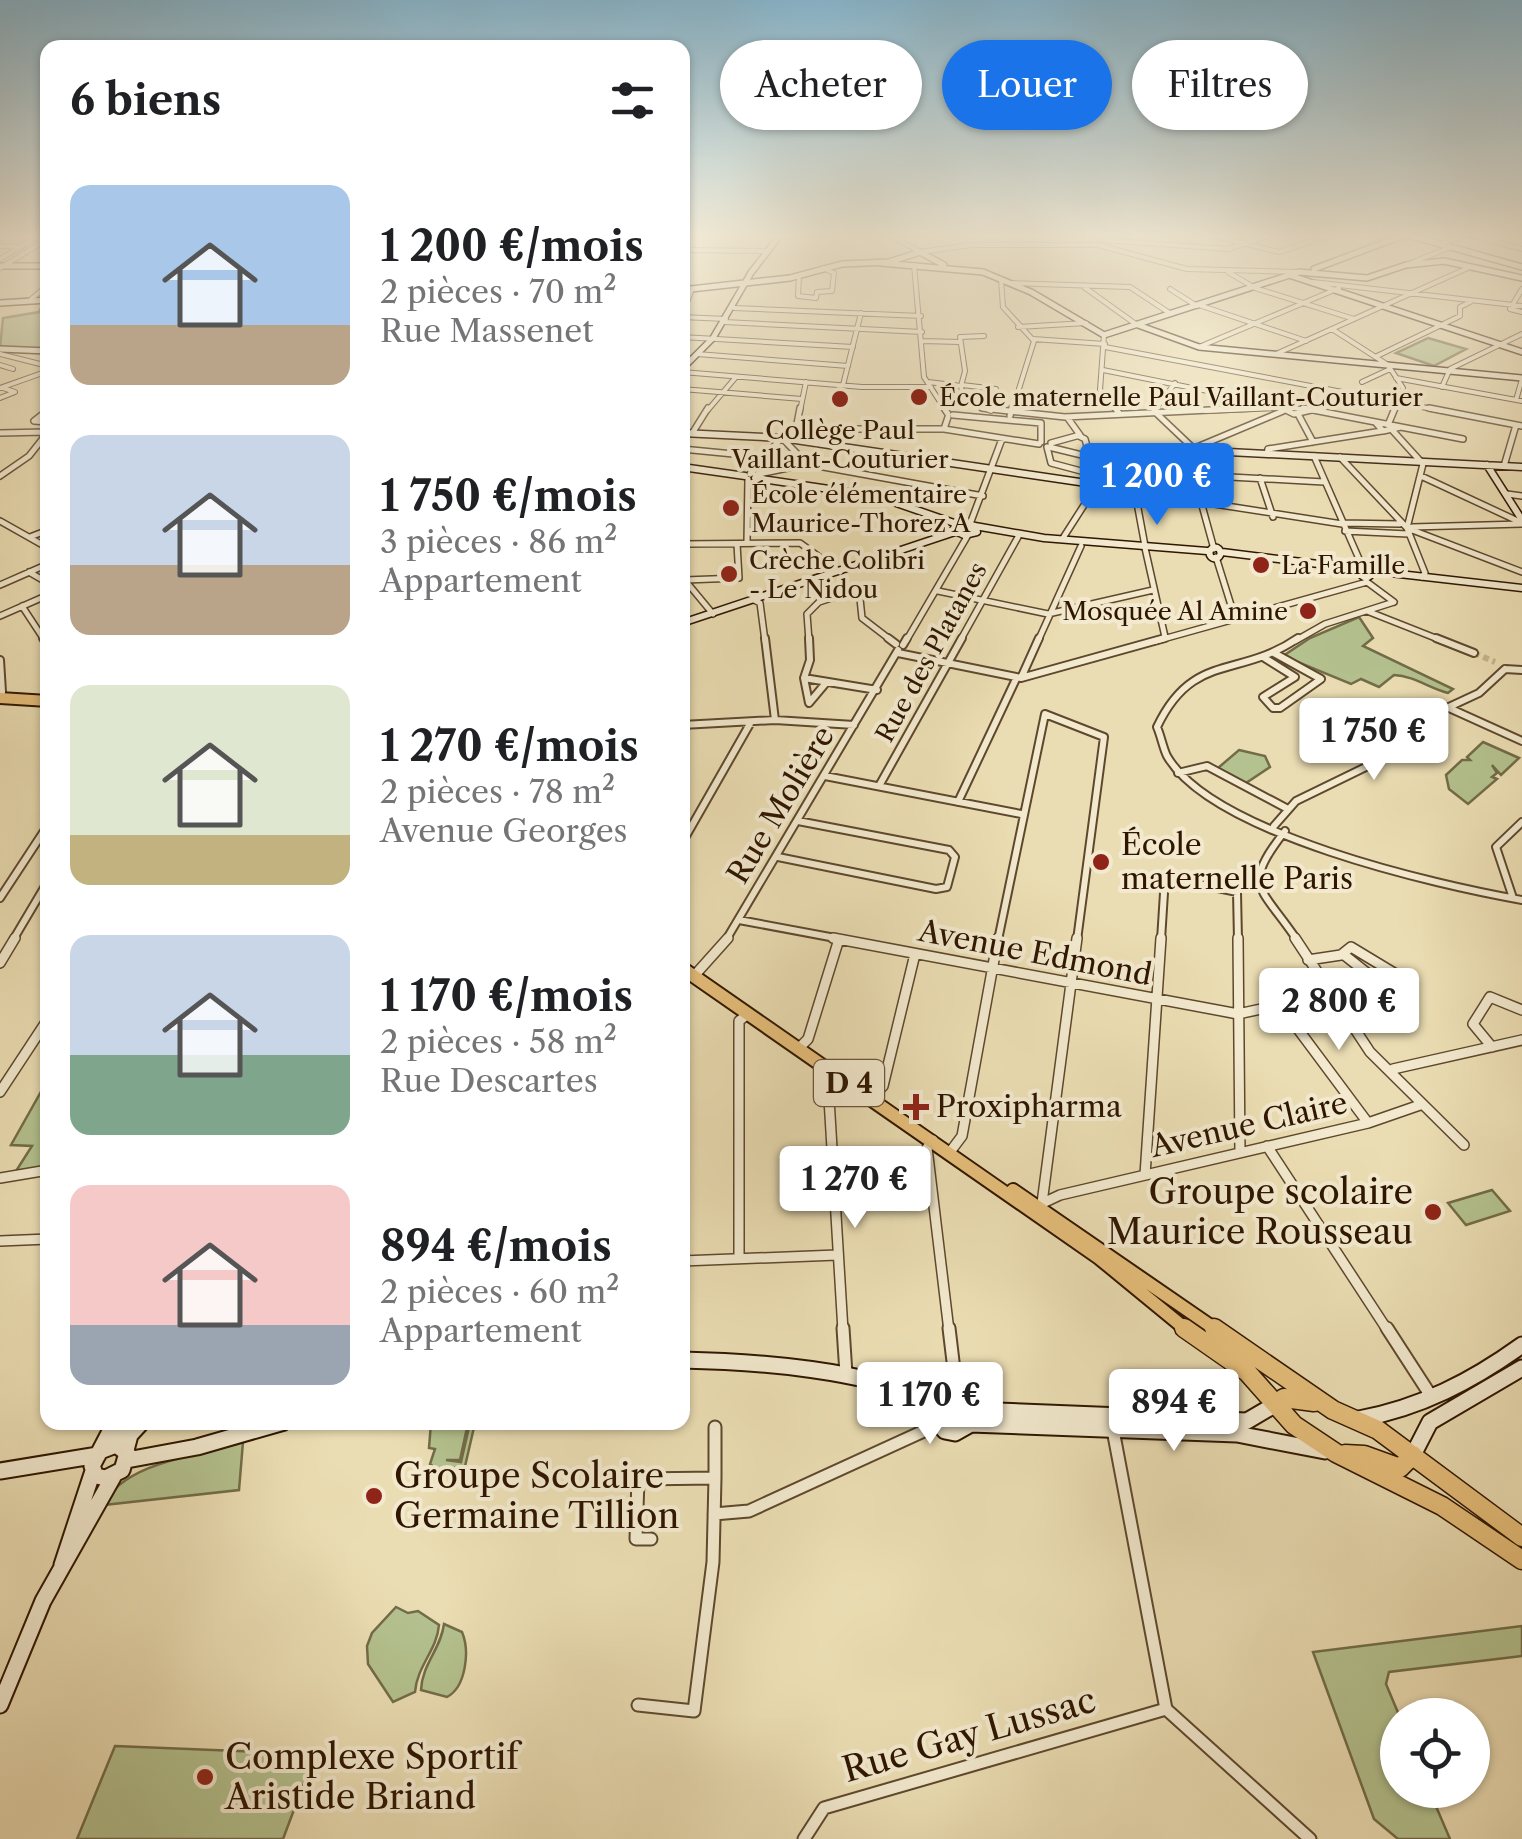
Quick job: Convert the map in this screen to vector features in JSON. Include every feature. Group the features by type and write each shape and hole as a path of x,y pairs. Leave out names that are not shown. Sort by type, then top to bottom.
{"main road":[{"path":"1,698 40,702"},
{"name":"D 4","path":"690,978 1037,1207 1333,1410 1358,1419 1414,1455 1522,1537"},
{"name":"D 4","path":"1037,1207 1227,1356 1294,1426 1336,1453 1415,1490 1522,1560"},
{"path":"1276,1404 1298,1398 1333,1410"},
{"path":"1336,1453 1364,1454 1400,1468 1414,1455"}],"street":[{"path":"715,320 922,332"},
{"path":"843,385 860,320"},
{"path":"921,320 929,384 950,416"},
{"path":"1013,320 1033,339 1105,346 1519,425 1504,466"},
{"path":"1082,320 1105,336"},
{"path":"1130,320 1199,346 1522,378 1519,401 1396,378"},
{"path":"1105,336 1153,320"},
{"path":"1240,320 1306,341"},
{"path":"1199,346 1262,320"},
{"path":"1276,354 1352,320"},
{"path":"1424,320 1522,352"},
{"path":"1375,357 1452,320"},
{"path":"690,361 725,321"},
{"path":"1018,327 1086,322"},
{"path":"1332,329 1389,367 1403,388 1385,428"},
{"path":"1442,387 1448,371 1522,334"},
{"path":"922,340 960,341 984,336"},
{"path":"1105,336 1100,390 1119,413"},
{"path":"690,337 853,347"},
{"path":"1009,417 1033,339"},
{"path":"960,341 963,400 971,406 1042,424 1051,463 1101,484"},
{"path":"0,353 40,350"},
{"path":"0,353 40,366"},
{"path":"690,357 848,366"},
{"path":"0,365 13,369"},
{"path":"1362,382 1389,367"},
{"path":"690,370 843,385 929,384 996,389"},
{"path":"1104,370 1298,414 1311,410"},
{"path":"1,388 40,371"},
{"path":"692,432 719,392 736,376"},
{"path":"796,429 806,382"},
{"path":"1154,411 1175,384"},
{"path":"0,398 15,392 1,388"},
{"path":"690,389 802,399"},
{"path":"950,416 1067,417 1279,408 1376,423 1393,432 1422,462 1405,529"},
{"path":"1063,538 1101,484 1190,450 1279,408"},
{"path":"1154,411 1190,450 1193,475 1235,618"},
{"path":"1298,414 1312,442"},
{"path":"944,429 950,416"},
{"path":"747,544 750,476 782,438 796,429 944,429 1045,445 1090,457 1085,439 1067,417"},
{"path":"1267,454 1268,450 1385,428 1464,440"},
{"path":"1393,432 1401,428"},
{"path":"0,433 40,432"},
{"path":"692,432 782,438 1101,484 1343,526 1405,529 1522,522"},
{"path":"1045,445 1079,436"},
{"path":"782,438 808,464"},
{"name":"Rue Molière","path":"690,973 714,961 899,648 938,592 972,529 1002,439"},
{"path":"0,476 29,456 40,441"},
{"path":"690,450 765,457"},
{"path":"1190,450 1522,467"},
{"path":"1314,456 1366,573 1394,602 1315,628 1274,653 1194,680 1165,706 1158,732 1165,756 1178,773 1215,800 1285,831 1400,875 1518,899"},
{"path":"1340,457 1405,529 1425,573 1422,578"},
{"path":"750,476 808,464 983,496"},
{"path":"1487,465 1522,522"},
{"path":"690,469 876,496 956,528 1080,546 1098,544"},
{"path":"1193,475 1324,482"},
{"path":"1421,476 1522,522"},
{"path":"1260,478 1273,516"},
{"path":"1134,492 1165,637"},
{"path":"1507,494 1522,496"},
{"path":"0,521 40,543"},
{"path":"1343,526 1405,529 1522,572"},
{"path":"0,533 11,527"},
{"path":"690,621 840,572 956,528"},
{"path":"972,529 1522,590"},
{"path":"30,537 40,533"},
{"name":"Rue des Platanes","path":"880,786 1018,537"},
{"path":"690,544 803,543 840,572"},
{"path":"690,578 739,578 734,544"},
{"path":"958,802 1080,546"},
{"path":"0,585 40,567"},
{"path":"29,572 40,578"},
{"path":"826,684 809,703 804,678 810,660 808,614 818,602 856,589 860,591 862,618 899,648 1018,679 1235,618 1366,573 1522,590"},
{"path":"690,585 713,614"},
{"path":"938,592 1048,614 1152,590"},
{"path":"0,616 40,598"},
{"path":"754,600 760,604 775,720"},
{"path":"22,606 40,633"},
{"path":"1380,607 1392,618"},
{"path":"1366,610 1474,653"},
{"path":"1262,657 1295,677 1263,698 1273,708 1280,708 1321,679 1274,653"},
{"path":"0,660 1,698"},
{"path":"1495,662 1505,669 1522,670"},
{"path":"1274,826 1286,808 1322,785 1374,764 1449,708 1478,693 1505,669"},
{"path":"804,678 877,690"},
{"path":"1449,708 1522,741"},
{"path":"950,1152 962,1136 1021,814 1046,714 1104,737 1073,983 1037,1207"},
{"path":"690,725 775,720 854,725"},
{"path":"690,828 751,722"},
{"path":"1178,773 1199,767 1213,769 1286,808"},
{"path":"825,776 1021,814"},
{"path":"778,856 936,889 947,887 956,857 949,850 798,821"},
{"path":"1518,899 1496,847 1522,822"},
{"path":"1285,831 1256,875 1370,1052 1392,1069 1420,1105 1464,1146"},
{"path":"0,898 40,838"},
{"path":"1145,1175 1165,877 1237,892 1240,1152"},
{"path":"0,962 40,894"},
{"name":"Avenue Edmond","path":"739,920 1238,1014 1322,996"},
{"path":"798,1048 808,1039 839,940"},
{"path":"1308,960 1342,954 1351,947 1399,976 1386,988 1342,954"},
{"path":"871,1098 883,1086 915,954"},
{"path":"1492,1047 1473,1024 1490,997 1522,1010"},
{"path":"1280,1005 1368,1123"},
{"path":"739,1258 740,1021 748,1014"},
{"path":"0,1092 40,1031"},
{"path":"1392,1069 1522,1040"},
{"path":"835,1073 828,1082 846,1378"},
{"name":"Avenue Claire","path":"1037,1207 1145,1175 1419,1110 1420,1105"},
{"path":"933,1140 927,1148 956,1395 971,1417"},
{"path":"1267,1146 1431,1396"},
{"path":"0,1178 40,1171"},
{"path":"0,1241 40,1239"},
{"path":"690,1261 837,1255"},
{"path":"1358,1419 1385,1415 1431,1396 1498,1364 1522,1345"},
{"path":"690,1360 727,1360 910,1388 937,1400 956,1395"},
{"path":"1414,1455 1430,1422 1522,1368"},
{"path":"937,1400 933,1416 938,1425 955,1434 971,1417 1111,1422 1247,1420 1276,1404"},
{"path":"1111,1422 1237,1434 1336,1453"},
{"path":"1111,1422 1166,1709 1310,1839"},
{"path":"714,1514 748,1512 938,1425"},
{"path":"638,1706 694,1711 713,1562 716,1427"},
{"path":"61,1570 100,1452 113,1430"},
{"path":"120,1430 124,1452"},
{"path":"0,1702 61,1570 137,1430"},
{"path":"0,1471 100,1452 197,1447 256,1430"},
{"path":"93,1472 100,1478 112,1477"},
{"path":"651,1539 636,1540 638,1479 715,1478"},
{"name":"Rue Gay Lussac","path":"804,1839 824,1808 1166,1709"}],"green space":[{"path":"3,320 40,320 40,351 0,348"},
{"path":"1428,338 1466,349 1434,366 1396,353"},
{"path":"1359,617 1373,638 1363,646 1453,689 1448,693 1394,675 1379,687 1361,679 1351,684 1283,656 1310,638"},
{"path":"1483,742 1519,758 1501,775 1492,765 1497,773 1492,777 1497,779 1468,804 1449,789 1446,775 1462,760 1470,760 1467,757"},
{"path":"1239,750 1265,756 1270,767 1246,783 1218,768"},
{"path":"40,1093 40,1167 16,1171 32,1146 11,1145"},
{"path":"1492,1190 1510,1211 1466,1225 1448,1203"},
{"path":"430,1430 466,1430 460,1460 446,1460 461,1462 468,1430 473,1430 463,1475 454,1474 454,1468 441,1473 430,1464 435,1449 429,1448"},
{"path":"243,1442 239,1490 104,1505 127,1479 145,1470"},
{"path":"396,1607 408,1613 418,1611 439,1625 415,1692 393,1702 368,1664 367,1646 372,1633"},
{"path":"444,1624 462,1632 466,1649 462,1677 447,1697 421,1690"},
{"path":"1522,1626 1522,1656 1389,1672 1386,1684 1392,1698 1380,1698 1380,1808 1437,1808 1450,1839 1398,1839 1374,1819 1313,1652"},
{"name":"Complexe Sportif Aristide Briand","path":"115,1746 315,1754 283,1839 77,1839"}],"tunnel":[{"path":"1474,653 1495,662"}],"place":[{"name":"École maternelle Paul Vaillant-Couturier","path":"919,397"},
{"name":"Collège Paul Vaillant-Couturier","path":"840,399"},
{"name":"École élémentaire Maurice-Thorez A","path":"731,508"},
{"name":"La Famille","path":"1261,565"},
{"name":"Crèche Colibri - Le Nidou","path":"729,574"},
{"name":"Mosquée Al Amine","path":"1308,611"},
{"name":"École maternelle Paris","path":"1101,862"},
{"name":"Proxipharma","path":"916,1107"},
{"name":"Groupe scolaire Maurice Rousseau","path":"1433,1212"},
{"name":"Groupe Scolaire Germaine Tillion","path":"374,1496"},
{"name":"Complexe Sportif Aristide Briand","path":"205,1777"}]}
